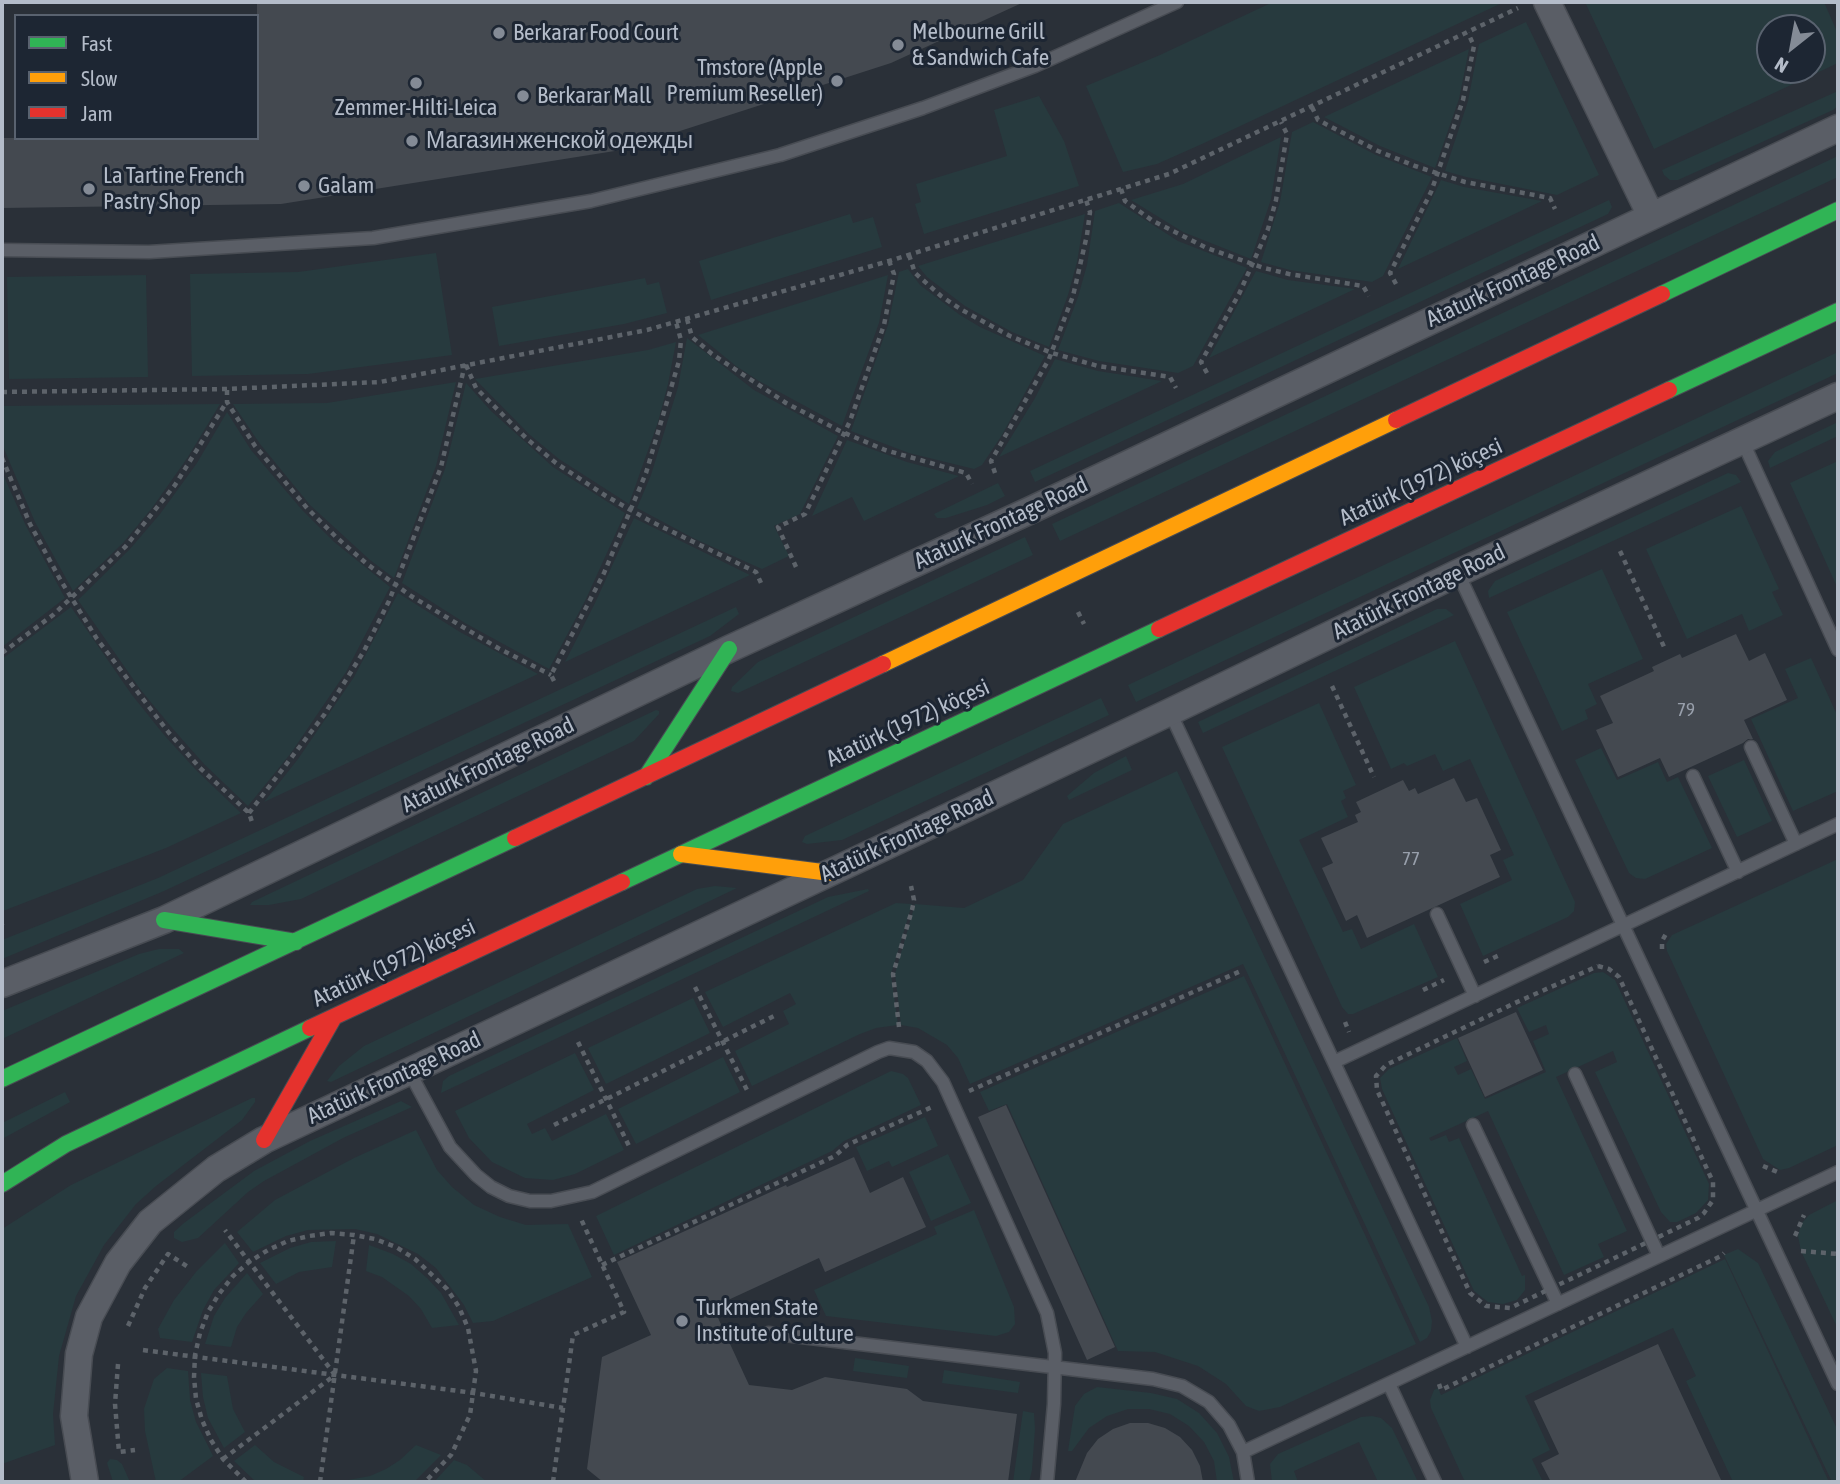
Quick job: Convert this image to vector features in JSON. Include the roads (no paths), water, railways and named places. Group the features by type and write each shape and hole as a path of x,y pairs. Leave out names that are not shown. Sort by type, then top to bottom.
{"main road":[{"path":"2,1079 646,778 1838,210"},
{"name":"Atatürk (1972) köçesi","path":"2,1184 66,1144 1838,312"},
{"path":"646,778 729,649"},
{"path":"681,854 830,873"},
{"path":"164,920 296,942"},
{"path":"264,1140 334,1017"}],"street":[{"path":"1547,2 1651,216"},
{"name":"Ataturk Frontage Road","path":"2,984 164,920 729,649 1031,510 1838,128"},
{"name":"Atatürk Frontage Road","path":"85,1482 74,1416 79,1354 89,1317 118,1263 150,1222 216,1169 264,1140 1458,573 1838,396"}],"lane":[{"path":"2,250 149,252 373,238 591,201 780,155 923,108 1035,66 1177,2"},
{"path":"1742,440 1838,650"},
{"path":"1458,573 1838,1384"},
{"path":"1170,712 1467,1347"},
{"path":"1751,747 1796,845"},
{"path":"1693,776 1738,872"},
{"path":"1334,1062 1838,824"},
{"path":"1437,914 1475,996"},
{"path":"409,1071 450,1147 476,1175 509,1196 530,1201 551,1201 592,1192 878,1052 889,1048 914,1052 927,1061 943,1082 1041,1296 1052,1330 1055,1367 1047,1482"},
{"path":"1575,1074 1659,1256"},
{"path":"1473,1125 1558,1304"},
{"path":"1243,1452 1838,1172"},
{"path":"768,1333 1153,1378 1182,1386 1209,1402 1229,1424 1243,1452 1248,1482"},
{"path":"1390,1384 1435,1482"}],"place":[{"name":"Berkarar Food Court","path":"499,33"},
{"name":"Melbourne Grill & Sandwich Cafe","path":"898,45"},
{"name":"Tmstore (Apple Premium Reseller)","path":"837,81"},
{"name":"Zemmer-Hilti-Leica","path":"416,83"},
{"name":"Berkarar Mall","path":"523,96"},
{"name":"Магазин женской одежды","path":"412,141"},
{"name":"Galam","path":"304,186"},
{"name":"La Tartine French Pastry Shop","path":"89,189"},
{"name":"Turkmen State Institute of Culture","path":"682,1321"}]}
